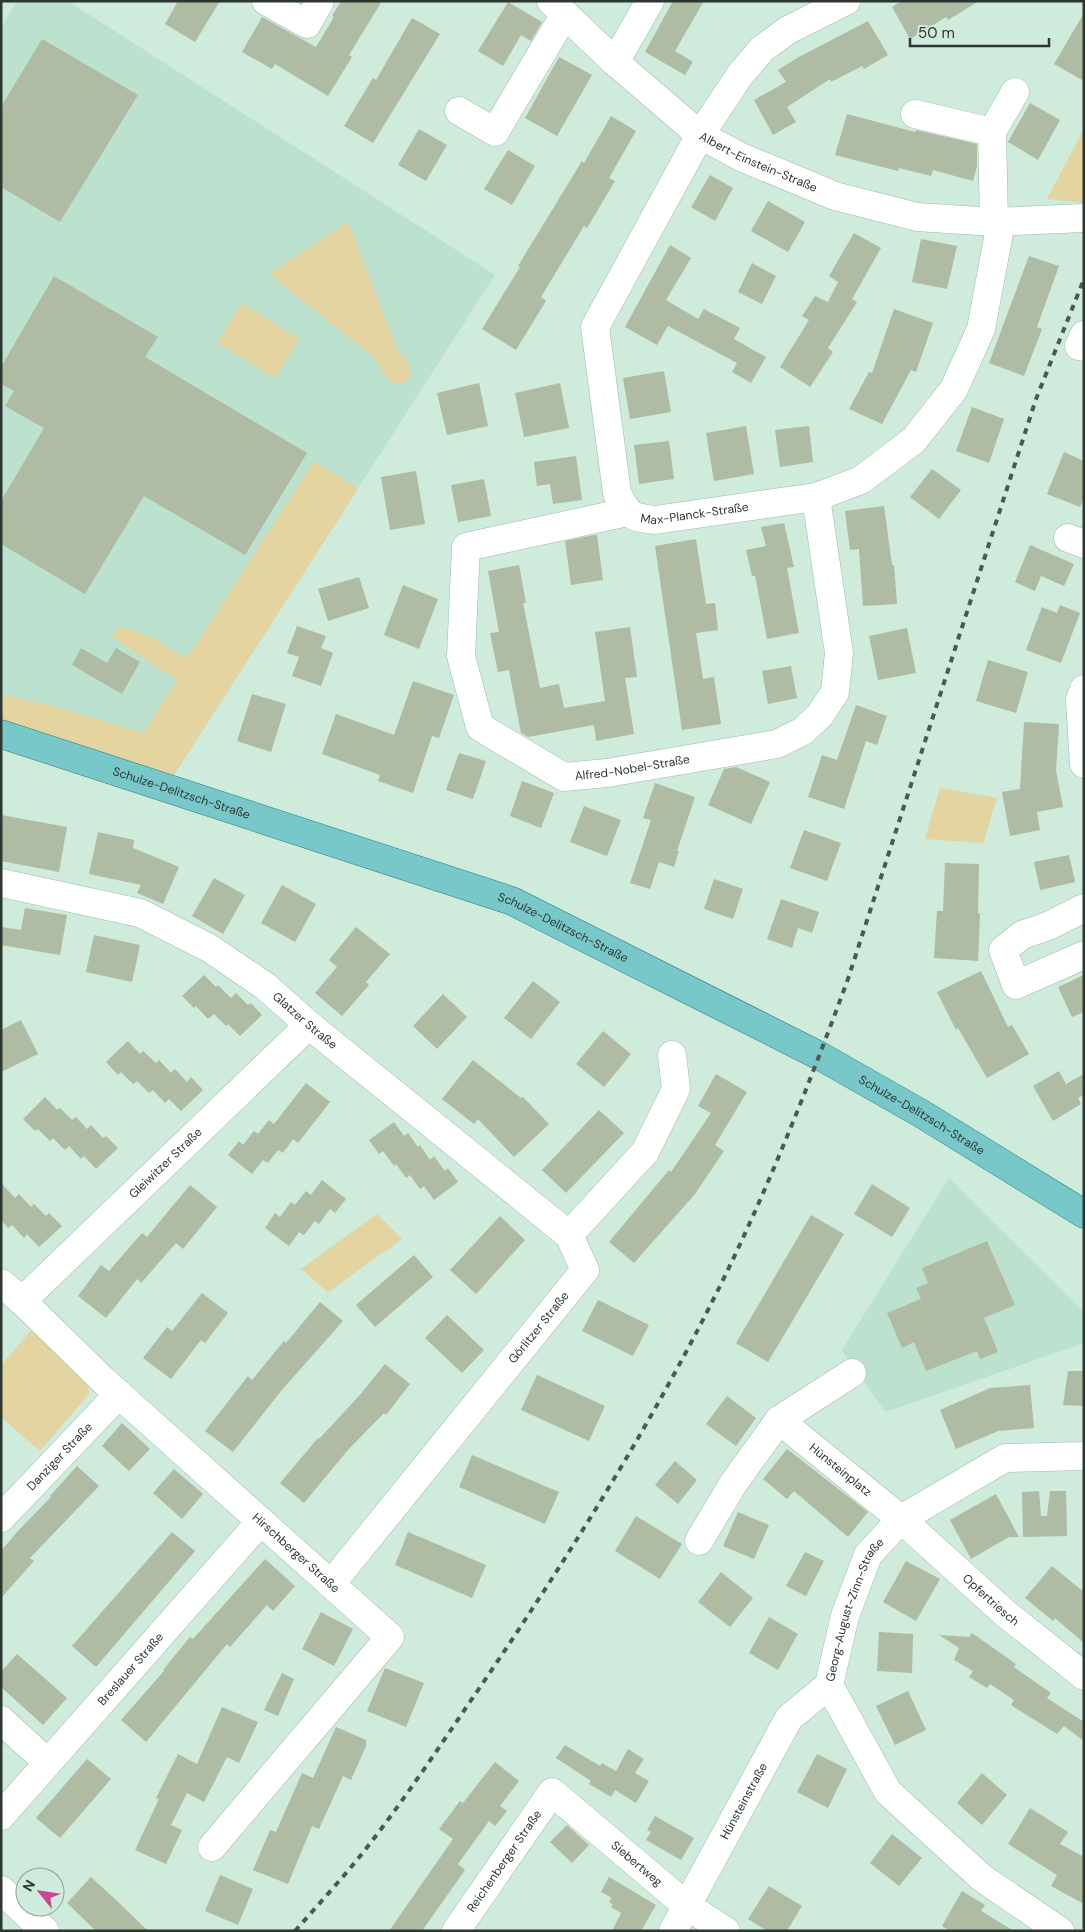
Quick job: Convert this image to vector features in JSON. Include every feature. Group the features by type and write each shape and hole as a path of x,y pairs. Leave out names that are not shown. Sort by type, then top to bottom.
{"main road":[{"name":"Schulze-Delitzsch-Straße","path":"1,734 512,901 820,1056 922,1114 1084,1214"}],"street":[{"path":"266,1 307,24 320,1"},
{"path":"615,62 650,1"},
{"name":"Max-Planck-Straße","path":"846,1 788,30 762,49 740,75 700,135 596,327 617,493 626,512 637,518 655,520 816,497 860,480 914,440 954,389 981,329 998,222"},
{"name":"Albert-Einstein-Straße","path":"459,111 495,132 558,8 615,62 700,135 741,158 835,196 917,217 998,222 1084,218"},
{"path":"998,222 992,132 1015,92"},
{"path":"915,114 992,132"},
{"path":"1084,335 1080,346 1084,347"},
{"name":"Alfred-Nobel-Straße","path":"626,512 466,547 460,656 480,727 564,777 607,773 777,744 803,731 820,715 835,692 839,653 816,497"},
{"path":"1084,689 1080,700 1084,764"},
{"name":"Glatzer Straße","path":"1,883 140,913 208,948 265,986 309,1025 569,1235"},
{"path":"1084,908 1048,926 1022,936 1002,950 1016,985 1084,955"},
{"name":"Gleiwitzer Straße","path":"22,1301 309,1025"},
{"path":"569,1235 645,1152 676,1089 672,1055"},
{"name":"Görlitzer Straße","path":"331,1584 585,1270 569,1235"},
{"name":"Hirschberger Straße","path":"1,1283 119,1394 390,1637 212,1847"},
{"path":"699,1541 733,1484 779,1420 852,1373"},
{"name":"Danziger Straße","path":"1,1518 119,1394"},
{"name":"Hünsteinplatz","path":"779,1420 901,1519"},
{"name":"Georg-August-Zinn-Straße","path":"1060,1931 982,1878 888,1792 829,1685 845,1616 868,1555 901,1519 1005,1458 1084,1456"},
{"name":"Opfertriesch","path":"901,1519 1006,1614 1084,1676"},
{"name":"Breslauer Straße","path":"1,1816 260,1521"},
{"name":"Hünsteinstraße","path":"672,1931 789,1718 829,1685"},
{"path":"1,1720 47,1762"},
{"name":"Siebertweg","path":"552,1792 687,1906 726,1931"},
{"name":"Reichenberger Straße","path":"456,1931 552,1792"},
{"path":"1,1890 45,1931"}],"shaded area":[{"path":"17,1 68,1 495,275 174,775 1,724 1,28"},
{"path":"1084,129 1084,203 1047,199"},
{"path":"348,222 396,346 400,354 407,361 411,375 405,382 400,384 394,384 381,370 375,358 269,274"},
{"path":"242,303 299,339 275,378 217,342"},
{"path":"314,461 358,489 174,775 1,724 1,694 59,708 144,733 177,680 112,637 118,627 147,635 185,658 192,651"},
{"path":"940,788 997,798 983,843 925,839"},
{"path":"949,1178 1084,1312 1084,1343 885,1412 842,1350"},
{"path":"377,1214 402,1239 328,1292 301,1269"},
{"path":"31,1331 87,1380 89,1394 40,1451 1,1417 1,1365"}],"building":[{"path":"178,1 220,1 195,42 165,24"},
{"path":"341,1 382,1 349,55 352,57 328,96 275,64 272,69 242,52 262,17 316,47"},
{"path":"673,1 704,1 675,51 693,62 685,75 645,52"},
{"path":"901,1 979,1 948,20 946,17 910,39 892,7"},
{"path":"508,2 542,22 531,41 521,35 503,66 478,51"},
{"path":"1084,13 1084,81 1054,64"},
{"path":"412,18 440,34 373,143 344,126 373,78 376,80"},
{"path":"868,21 888,55 864,69 862,66 831,82 830,79 787,107 796,122 773,135 754,100 786,82 778,70"},
{"path":"42,39 138,95 60,222 1,187 1,107"},
{"path":"559,57 592,75 557,136 525,118"},
{"path":"1030,103 1060,120 1038,160 1008,142"},
{"path":"847,114 915,132 916,130 977,144 977,166 973,181 933,170 931,176 899,168 898,171 835,155"},
{"path":"611,116 636,131 609,178 615,181 587,228 584,226 541,297 546,301 516,350 482,329 520,267 518,266 582,161 584,163"},
{"path":"419,129 447,145 426,181 398,165"},
{"path":"508,150 535,166 512,205 484,189"},
{"path":"710,175 733,188 715,221 691,207"},
{"path":"768,201 805,222 788,252 751,231"},
{"path":"854,233 881,248 852,299 857,302 828,348 833,352 810,387 780,367 809,320 802,316 815,296 828,302 838,282 829,276"},
{"path":"921,239 957,246 947,289 912,282"},
{"path":"670,245 691,258 666,300 698,319 704,309 740,328 734,339 766,357 751,383 732,372 737,363 668,326 657,345 625,327"},
{"path":"1029,256 1059,266 1037,327 1042,329 1024,376 989,363"},
{"path":"752,263 776,276 762,304 738,292"},
{"path":"54,276 158,337 145,357 307,453 245,555 144,496 85,594 1,544 1,501 44,428 5,406 14,391 1,384 1,367"},
{"path":"894,309 933,323 916,372 911,370 882,424 849,409 869,372 872,373"},
{"path":"664,371 671,412 630,419 623,378"},
{"path":"479,383 488,426 447,435 437,393"},
{"path":"560,383 569,428 524,437 515,393"},
{"path":"972,407 1004,419 989,463 956,451"},
{"path":"746,426 754,474 714,481 706,433"},
{"path":"809,426 813,462 780,467 775,430"},
{"path":"669,441 674,479 639,484 634,445"},
{"path":"1064,452 1084,461 1084,498 1080,507 1047,494"},
{"path":"576,456 582,500 553,504 550,484 537,486 534,462"},
{"path":"932,469 961,490 939,519 910,497"},
{"path":"416,471 425,524 390,530 381,477"},
{"path":"484,479 491,516 458,522 451,485"},
{"path":"884,506 892,565 894,565 897,604 863,606 859,549 850,550 845,511"},
{"path":"784,523 794,567 787,568 799,633 767,639 755,576 752,576 746,550 766,546 761,527"},
{"path":"597,535 603,580 571,585 565,541"},
{"path":"696,539 706,604 715,603 718,630 696,633 703,679 714,677 721,724 682,730 655,546"},
{"path":"1030,545 1074,564 1064,586 1041,576 1035,591 1015,582"},
{"path":"519,565 526,603 523,603 540,688 559,684 564,708 605,701 595,632 630,627 637,677 625,678 634,734 596,741 594,725 528,737 521,733 509,670 498,672 490,633 499,632 488,571"},
{"path":"359,577 369,608 328,621 318,589"},
{"path":"403,585 438,599 419,649 384,635"},
{"path":"1060,605 1080,613 1061,663 1026,650 1042,607 1057,613"},
{"path":"297,626 326,636 321,648 333,653 321,686 292,676 299,657 287,653"},
{"path":"907,628 916,673 878,680 869,636"},
{"path":"81,648 107,663 116,648 140,662 122,694 72,665"},
{"path":"988,660 1028,672 1016,713 976,701"},
{"path":"791,666 797,698 768,704 762,671"},
{"path":"413,681 454,695 439,738 432,736 413,793 378,781 380,775 322,754 336,714 394,735"},
{"path":"252,694 286,704 271,752 237,741"},
{"path":"856,705 887,716 877,745 866,741 844,809 808,797 822,755 837,760"},
{"path":"1024,722 1059,724 1056,771 1063,807 1037,812 1040,830 1010,836 1002,792 1020,789"},
{"path":"459,753 486,761 473,799 446,790"},
{"path":"736,767 770,782 751,824 708,805 724,769"},
{"path":"522,781 554,793 541,828 510,816"},
{"path":"655,783 695,797 677,851 679,851 674,867 659,862 650,889 630,883 651,820 643,818"},
{"path":"584,806 621,820 607,856 570,842"},
{"path":"1,815 67,827 59,872 1,861"},
{"path":"804,830 841,843 827,881 790,868"},
{"path":"98,832 134,840 133,848 179,867 163,904 137,893 141,885 89,874"},
{"path":"1069,855 1075,882 1040,890 1034,862"},
{"path":"945,863 979,864 978,913 980,913 978,961 934,958 937,911 943,911"},
{"path":"214,878 245,895 223,934 192,916"},
{"path":"714,879 743,889 733,919 704,909"},
{"path":"282,885 316,904 295,942 261,923"},
{"path":"781,899 819,912 812,933 798,928 792,948 767,939"},
{"path":"25,908 67,915 60,955 1,945 1,927 21,930"},
{"path":"356,927 390,954 366,982 369,985 342,1016 315,993 337,967 329,960"},
{"path":"94,935 140,945 132,982 86,972"},
{"path":"981,971 1008,1027 1012,1025 1029,1054 987,1078 958,1028 956,1030 937,992"},
{"path":"204,975 231,998 236,993 248,1005 251,1003 262,1015 240,1036 214,1014 208,1019 196,1006 194,1008 182,996"},
{"path":"1084,975 1084,1012 1072,1017 1058,987"},
{"path":"533,981 560,1002 531,1039 504,1018"},
{"path":"443,994 467,1017 437,1049 413,1026"},
{"path":"21,1020 38,1054 1,1072 1,1030"},
{"path":"603,1031 631,1054 604,1087 576,1064"},
{"path":"128,1041 140,1054 143,1051 156,1063 159,1060 171,1073 175,1069 187,1082 191,1077 203,1090 181,1111 169,1099 165,1103 153,1090 149,1093 137,1081 133,1084 121,1072 118,1075 106,1062"},
{"path":"473,1060 521,1098 523,1097 549,1124 514,1157 478,1119 474,1124 442,1099"},
{"path":"1059,1071 1066,1084 1084,1074 1084,1094 1078,1098 1081,1104 1053,1121 1033,1086"},
{"path":"716,1074 747,1092 715,1145 724,1151 695,1194 634,1263 609,1242 669,1170 671,1172 711,1113 698,1106"},
{"path":"306,1083 330,1102 298,1143 293,1139 283,1153 278,1150 268,1163 263,1160 252,1174 228,1155 239,1141 243,1145 254,1131 258,1134 269,1120 274,1124"},
{"path":"45,1097 57,1110 60,1108 72,1120 76,1117 87,1129 91,1125 103,1138 106,1136 118,1148 96,1169 84,1156 81,1159 69,1146 65,1150 53,1138 50,1141 38,1129 35,1131 23,1119"},
{"path":"599,1110 624,1133 566,1193 542,1170"},
{"path":"394,1122 404,1136 408,1133 418,1147 420,1145 430,1160 434,1156 445,1171 448,1168 458,1182 434,1200 424,1186 420,1189 410,1175 406,1178 383,1151 379,1154 369,1140"},
{"path":"322,1180 346,1199 335,1213 330,1209 319,1224 315,1221 304,1235 299,1232 289,1246 265,1228 275,1213 280,1217 291,1202 295,1205 306,1191 311,1195"},
{"path":"1,1183 15,1198 19,1194 31,1207 34,1204 46,1216 49,1213 62,1226 39,1247 27,1234 24,1238 12,1225 8,1228 1,1220"},
{"path":"872,1184 910,1208 892,1237 854,1214"},
{"path":"190,1185 217,1207 183,1249 176,1243 141,1283 137,1279 106,1318 78,1296 101,1265 109,1271 142,1233 147,1237"},
{"path":"811,1215 844,1234 768,1362 736,1343"},
{"path":"500,1216 525,1240 476,1294 450,1270"},
{"path":"987,1241 1015,1305 984,1318 998,1352 980,1359 977,1351 926,1371 914,1342 902,1348 887,1313 921,1299 916,1288 928,1283 922,1268"},
{"path":"414,1255 433,1277 375,1327 356,1305"},
{"path":"202,1293 228,1313 205,1343 201,1340 171,1379 143,1358 167,1327 172,1331"},
{"path":"598,1300 649,1325 633,1356 582,1331"},
{"path":"320,1302 343,1321 281,1391 233,1452 205,1431 248,1376 252,1380 284,1341 286,1343"},
{"path":"447,1315 484,1350 462,1373 425,1338"},
{"path":"385,1364 410,1384 386,1415 384,1413 347,1451 304,1503 280,1483 318,1438 359,1396"},
{"path":"1068,1371 1084,1371 1084,1406 1063,1405"},
{"path":"537,1375 605,1406 589,1441 521,1410"},
{"path":"1030,1385 1034,1428 998,1431 956,1449 940,1410 990,1388"},
{"path":"727,1396 756,1418 736,1446 706,1424"},
{"path":"122,1423 150,1449 129,1471 102,1446"},
{"path":"787,1449 868,1512 848,1537 794,1491 787,1499 763,1479"},
{"path":"472,1455 559,1492 545,1524 459,1487"},
{"path":"675,1461 697,1480 678,1504 655,1485"},
{"path":"77,1466 99,1486 30,1558 34,1561 1,1598 1,1551"},
{"path":"174,1469 203,1494 182,1519 153,1493"},
{"path":"1039,1491 1041,1516 1047,1516 1050,1491 1066,1491 1067,1536 1023,1537 1022,1492"},
{"path":"996,1494 1019,1537 1009,1537 971,1559 950,1520"},
{"path":"738,1512 769,1525 754,1559 723,1546"},
{"path":"636,1516 682,1544 660,1579 615,1551"},
{"path":"172,1532 195,1551 96,1667 72,1646"},
{"path":"408,1532 486,1565 472,1598 395,1565"},
{"path":"805,1552 824,1561 806,1596 786,1586"},
{"path":"265,1559 295,1586 273,1611 267,1605 230,1647 227,1644 146,1742 121,1720 164,1671 190,1637 193,1639"},
{"path":"906,1561 940,1579 916,1621 883,1602"},
{"path":"1052,1566 1084,1592 1084,1643 1055,1618 1053,1621 1025,1598"},
{"path":"721,1572 753,1598 730,1627 698,1602"},
{"path":"321,1612 353,1629 334,1666 302,1649"},
{"path":"769,1617 798,1634 778,1670 749,1653"},
{"path":"879,1632 913,1634 912,1673 877,1671"},
{"path":"972,1633 1016,1664 1014,1667 1051,1693 1047,1698 1084,1722 1084,1741 1064,1726 1057,1734 1011,1705 1014,1700 990,1684 987,1688 969,1677 973,1671 954,1660 959,1648 939,1635 969,1637"},
{"path":"17,1654 67,1698 43,1725 1,1687 1,1672"},
{"path":"385,1668 424,1683 406,1727 367,1711"},
{"path":"282,1673 294,1679 278,1716 264,1710"},
{"path":"908,1691 926,1730 895,1745 876,1706"},
{"path":"222,1707 258,1722 239,1763 227,1757 204,1802 187,1793 171,1825 182,1830 166,1864 135,1850 159,1799 156,1798 178,1754 197,1764"},
{"path":"336,1727 366,1740 366,1746 351,1780 343,1776 319,1829 312,1826 288,1884 253,1870 270,1830 276,1832 302,1773 313,1778"},
{"path":"565,1745 600,1766 602,1763 616,1771 628,1749 644,1759 635,1773 649,1781 636,1803 615,1790 611,1797 589,1784 591,1781 556,1758"},
{"path":"817,1754 847,1769 828,1808 797,1792"},
{"path":"87,1759 111,1779 60,1838 36,1818"},
{"path":"495,1762 519,1781 500,1806 507,1811 495,1826 489,1821 458,1864 465,1870 422,1931 389,1931 453,1839 439,1829 460,1801 463,1803"},
{"path":"982,1773 1007,1795 982,1825 957,1803"},
{"path":"1030,1808 1068,1832 1060,1844 1084,1857 1084,1904 1051,1886 1057,1875 1008,1844"},
{"path":"655,1816 694,1838 681,1860 646,1840 651,1832 647,1830"},
{"path":"567,1825 589,1845 572,1863 550,1842"},
{"path":"892,1834 922,1858 899,1886 870,1863"},
{"path":"220,1875 253,1889 238,1925 205,1911"},
{"path":"91,1877 148,1931 96,1931 67,1903"},
{"path":"609,1877 656,1905 641,1931 612,1931 621,1913 611,1907 613,1905 609,1902 612,1898 601,1892"},
{"path":"769,1886 802,1906 787,1931 767,1931 748,1919"},
{"path":"962,1891 985,1905 981,1911 1014,1931 950,1931 942,1926"}],"railway":[{"path":"295,1931 353,1865 395,1811 521,1627 641,1433 696,1333 740,1245 789,1132 848,979 1036,399 1084,279"}]}
